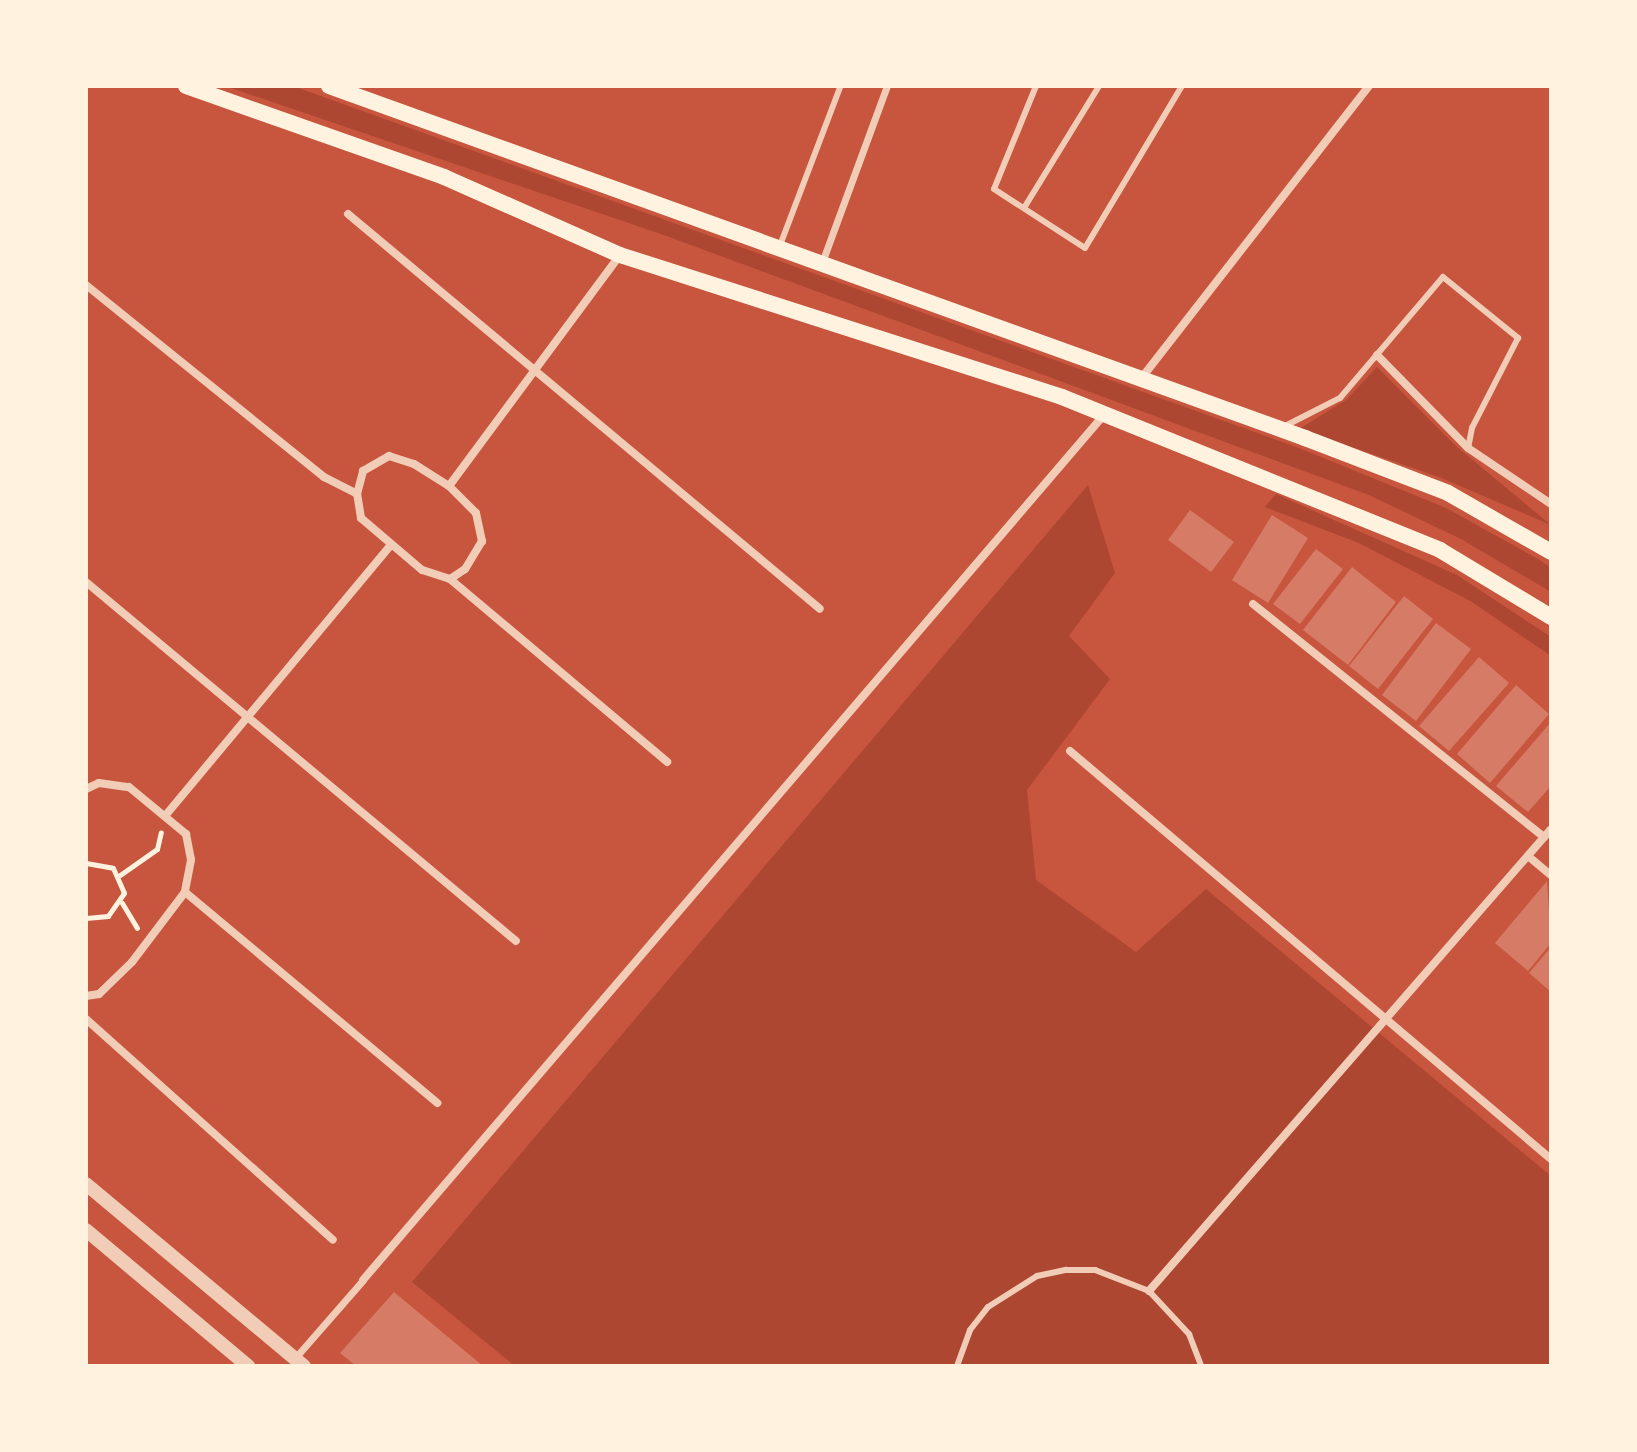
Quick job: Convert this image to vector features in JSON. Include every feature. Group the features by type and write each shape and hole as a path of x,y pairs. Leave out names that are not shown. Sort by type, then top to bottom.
{"main road":[{"path":"186,86 444,177 620,255 1105,414 1440,550 1551,617"},
{"path":"329,86 362,92 820,267 1279,429 1448,493 1551,552"}],"street":[{"path":"820,267 887,86"},
{"path":"1140,380 1369,86"},
{"path":"348,214 820,609"},
{"path":"449,486 620,255"},
{"path":"86,285 324,477 357,494"},
{"path":"1377,355 1468,448 1551,504"},
{"path":"86,1184 300,1362 363,1280 1105,414"},
{"path":"450,579 465,569 482,541 476,513 449,486 414,464 389,456 363,471 357,494 361,518 390,546 422,570 450,579 667,762"},
{"path":"165,816 390,546"},
{"path":"86,582 516,941"},
{"path":"1253,604 1544,837"},
{"path":"1070,751 1383,1020 1551,1159"},
{"path":"86,789 99,783 129,787 186,834 191,860 185,892 146,943 99,994 86,996"},
{"path":"1149,1291 1551,829"},
{"path":"1528,856 1551,875"},
{"path":"185,892 437,1103"},
{"path":"86,1019 333,1240"},
{"path":"86,1230 248,1366"}],"lane":[{"path":"1036,86 994,189 1085,248 1182,86"},
{"path":"1024,208 1099,86"},
{"path":"778,251 840,87"},
{"path":"1279,429 1340,398 1443,277 1518,338 1472,428 1468,448"},
{"path":"957,1366 970,1330 988,1307 1037,1276 1095,1270 1149,1291 1189,1334 1201,1366"}],"path":[{"path":"120,875 157,849 165,816"},
{"path":"86,863 105,864 120,875 122,903 146,943"},
{"path":"86,918 108,916 122,903"}],"shaded area":[{"path":"225,86 293,86 1299,448 1446,508 1538,559 1551,568 1551,592 1461,539 1369,495 661,234"},
{"path":"1377,367 1456,446 1551,525 1439,477 1299,429 1346,400"},
{"path":"1088,485 1115,573 1069,636 1110,679 1027,790 1036,880 1136,952 1206,889 1551,1176 1551,1366 515,1366 412,1282"},
{"path":"1276,494 1457,575 1551,637 1551,656 1472,602 1359,543 1265,507"}],"building":[{"path":"1190,510 1234,542 1211,572 1168,540"},
{"path":"1272,515 1308,538 1268,603 1232,580"},
{"path":"1316,549 1343,569 1300,624 1273,604"},
{"path":"1352,567 1396,602 1348,665 1303,630"},
{"path":"1404,596 1433,619 1378,689 1349,666"},
{"path":"1436,623 1471,649 1416,721 1382,695"},
{"path":"1479,657 1509,683 1449,751 1419,726"},
{"path":"1516,685 1549,714 1490,783 1457,754"},
{"path":"1551,722 1551,786 1528,812 1496,786"},
{"path":"1547,881 1551,943 1528,971 1495,943"},
{"path":"1551,947 1551,992 1529,973"},
{"path":"394,1292 483,1366 356,1366 340,1353"}]}
